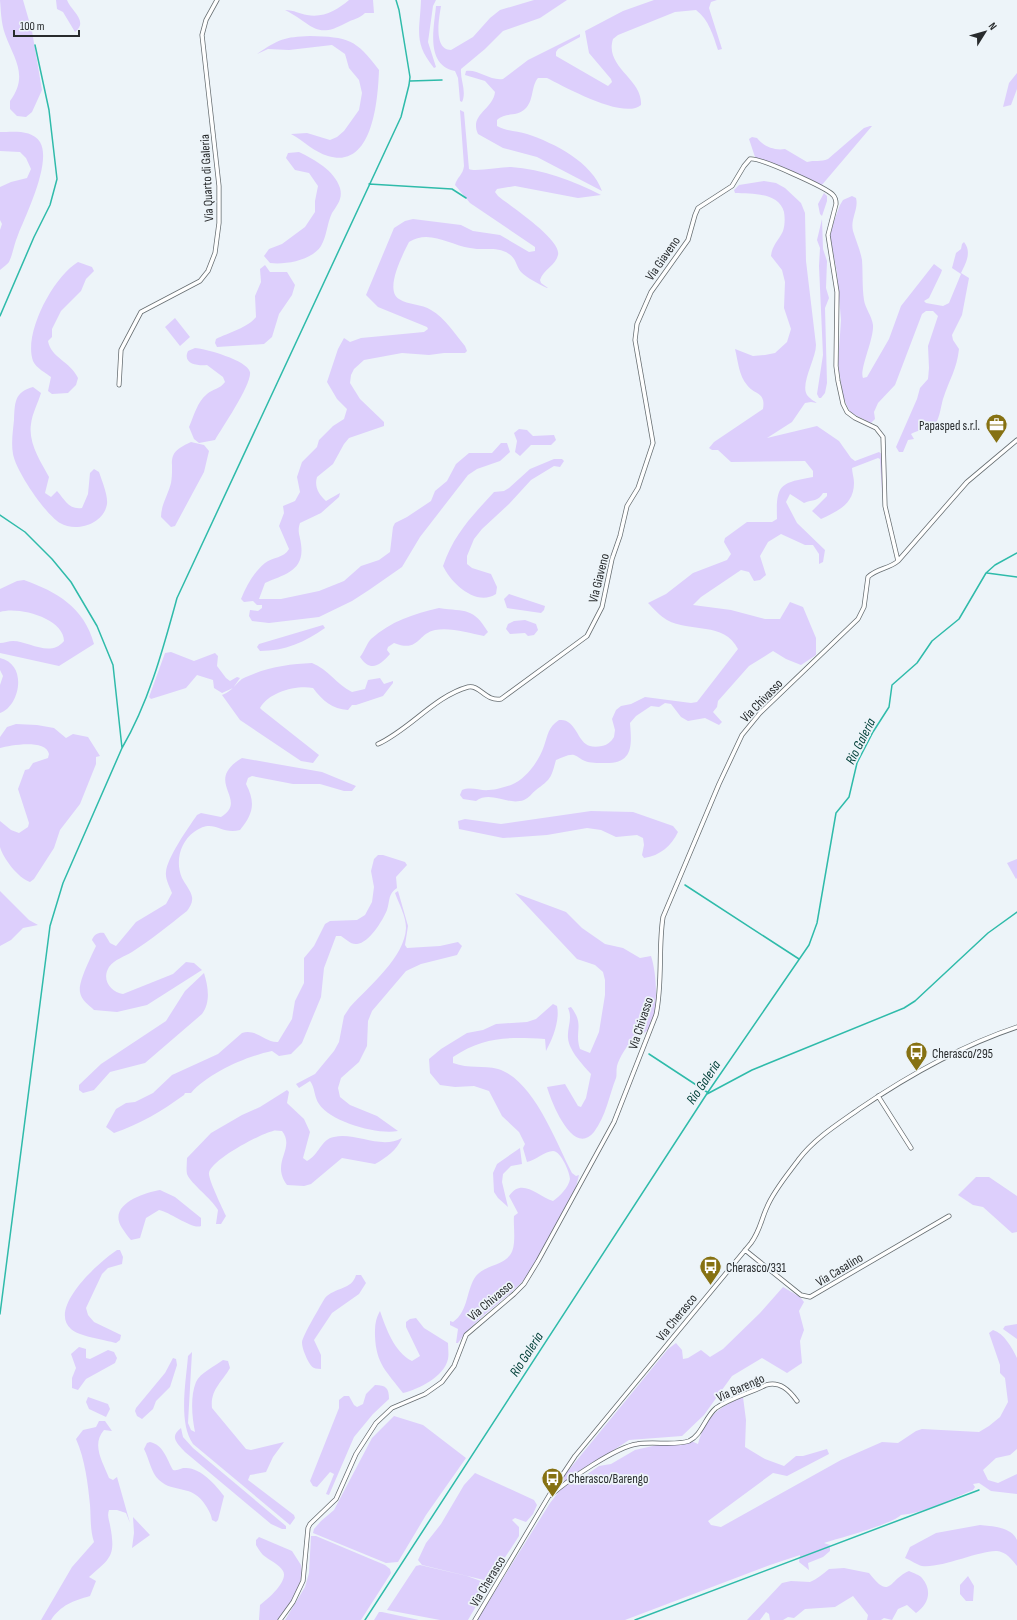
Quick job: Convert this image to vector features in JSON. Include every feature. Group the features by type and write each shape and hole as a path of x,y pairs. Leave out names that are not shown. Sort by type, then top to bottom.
{"street":[{"name":"Via Quarto di Galeria","path":"119,385 121,350 141,312 200,281 208,271 215,253 219,223 218,186 202,35 206,20 217,0"},
{"name":"Via Giaveno","path":"378,744 393,736 444,699 467,688 475,688 493,700 501,699 589,634 603,603 612,559 620,536 627,506 638,488 653,443 635,340 638,324 655,284 680,253 688,240 694,215 698,208 732,186 750,159 758,159 828,191 836,199 828,235 837,292 836,366 841,399 848,412 855,418 876,428 883,437 885,506 898,561"},
{"name":"Via Chivasso","path":"280,1620 293,1602 303,1581 308,1528 310,1524 336,1499 347,1471 370,1430 392,1408 425,1394 447,1378 454,1366 466,1335 524,1284 597,1155 614,1122 656,1014 660,997 660,932 663,917 719,784 742,735 760,713 858,619 864,607 868,577 876,570 893,566 967,482 1017,440"},
{"name":"Via Cherasco","path":"475,1620 548,1497 575,1456 759,1232 770,1200 800,1158 826,1132 878,1096 934,1062 996,1034 1017,1027"},
{"path":"878,1096 911,1148"},
{"name":"Via Casalino","path":"745,1250 801,1295 810,1297 949,1216"},
{"name":"Via Barengo","path":"548,1497 569,1479 628,1447 646,1442 676,1443 689,1441 694,1437 711,1413 718,1407 766,1385 781,1385 797,1401"}],"shaded area":[{"path":"0,0 23,0 32,31 42,90 32,112 26,117 17,116 10,109 10,101 16,92 19,75 16,59 4,30 1,17"},
{"path":"56,0 67,0 78,16 80,24 79,28 75,32 63,12 57,9"},
{"path":"349,0 373,0 374,13 365,13 358,18 336,28 320,30 308,25 285,10 313,16 325,14 335,10"},
{"path":"421,0 436,0 433,6 428,42 436,67 434,68 427,59 420,43 419,28"},
{"path":"534,0 567,0 540,18 503,31 485,49 461,69 464,94 462,102 460,101 458,78 455,71 445,67 435,54 433,35 436,6 441,6 438,32 439,39 445,49 451,50 473,37 490,18 500,10"},
{"path":"654,0 717,0 711,2 709,8 722,49 718,50 707,23 696,10 675,12 618,35 613,39 612,49 614,57 618,65 636,88 640,96 641,105 633,109 609,105 580,94 547,78 538,78 534,85 528,106 518,113 504,116 497,120 497,126 500,128 538,138 571,155 590,171 602,191 537,157 503,148 478,134 476,127 479,117 490,103 495,92 485,81 465,75 466,71 503,79 528,60 580,34 580,37 558,49 556,56 608,86 612,82 611,79 589,53 585,31 623,11"},
{"path":"294,37 334,37 350,42 364,52 379,70 377,98 370,129 364,143 355,153 343,158 323,154 291,134 307,133 330,140 337,137 344,131 359,110 362,93 359,80 349,68 345,54 332,45 289,50 268,49 257,54 282,40"},
{"path":"1017,73 1017,89 1011,105 1003,107 1009,83"},
{"path":"460,110 464,112 469,169 482,170 511,167 534,170 580,185 601,195 578,198 515,186 497,189 495,192 498,196 544,232 557,249 557,259 544,273 540,280 541,283 548,288 533,281 521,272 513,258 509,254 500,250 470,248 432,237 417,238 409,242 396,272 393,288 395,294 403,301 427,308 436,313 450,326 467,351 465,353 429,355 402,353 364,360 354,369 351,375 350,383 360,399 384,422 384,426 349,438 333,464 317,477 316,484 318,490 326,501 340,493 339,497 321,513 300,523 299,531 301,553 297,566 286,574 265,583 259,599 281,599 319,591 344,581 361,566 379,560 390,552 393,527 395,523 431,501 435,491 447,481 456,464 469,453 492,453 501,443 507,443 510,452 500,461 477,469 468,475 420,537 402,567 369,590 352,601 319,617 269,623 252,621 249,616 250,610 258,611 262,608 262,605 257,605 253,601 244,602 241,599 257,571 265,563 281,556 289,549 279,526 284,513 283,506 295,501 300,492 297,477 302,462 317,447 319,440 333,426 344,419 347,409 337,399 327,382 338,349 344,338 350,342 361,338 424,332 428,329 427,327 378,307 366,295 394,228 405,221 413,219 461,225 473,231 500,235 529,252 535,251 535,247 470,203 455,185 464,166"},
{"path":"872,126 821,186 755,157 749,139 752,137 757,138 769,147 785,149 807,162 820,161 828,159 864,128"},
{"path":"0,132 22,132 32,135 40,142 43,151 43,162 32,202 17,238 12,256 9,262 0,270 0,230 2,224 0,220 0,187 11,182 27,178 31,169 26,158 20,152 0,151"},
{"path":"299,152 329,171 340,188 340,199 330,217 323,242 317,251 305,258 291,262 270,263 264,256 269,249 282,244 305,227 315,212 315,201 318,186 309,173 295,170 286,158 288,153"},
{"path":"764,181 776,183 785,188 801,203 805,213 806,261 816,345 805,390 807,395 817,403 805,403 792,422 767,438 817,426 839,441 851,458 855,461 879,452 883,455 883,493 880,459 878,458 852,468 854,483 848,502 839,510 821,519 812,511 827,496 827,493 823,493 817,499 804,503 790,494 786,502 797,523 825,550 823,562 819,564 819,554 813,545 805,545 781,534 768,542 760,556 766,575 760,580 754,581 749,572 741,570 701,597 693,605 731,610 765,619 780,619 790,602 803,607 816,638 816,655 801,665 786,659 773,651 749,666 718,701 717,707 713,712 722,722 719,725 705,718 688,721 681,717 671,704 665,703 659,707 651,706 636,716 630,723 630,746 625,757 620,761 613,763 594,763 574,755 567,756 556,760 548,780 524,800 511,801 493,797 482,798 476,801 463,799 460,795 462,790 469,788 486,790 497,789 517,782 527,774 542,752 550,728 559,720 565,720 568,722 581,739 589,746 602,746 609,743 614,737 615,730 612,719 616,710 621,706 631,704 645,697 691,703 697,702 738,649 732,640 724,634 706,629 676,624 664,618 648,603 666,594 693,573 727,560 731,554 724,542 725,538 747,522 772,522 777,519 777,499 782,488 786,484 793,481 813,477 813,471 805,461 731,462 718,450 712,450 709,448 714,442 763,409 763,399 759,394 750,388 742,377 735,349 753,356 775,353 787,342 791,329 784,308 785,282 782,270 771,256 774,246 783,231 785,222 784,212 781,205 771,197 757,194 735,193 734,190 739,185"},
{"path":"824,193 827,196 827,201 822,216 820,214 818,204"},
{"path":"852,196 856,198 857,202 852,227 862,260 864,300 873,325 873,331 863,368 863,378 867,377 889,339 901,306 934,264 942,270 929,298 924,301 926,303 943,306 949,303 961,274 952,268 956,253 961,249 964,242 968,250 965,265 961,273 969,278 962,315 952,335 953,340 959,349 955,369 943,399 936,423 931,427 911,434 914,439 908,440 903,452 899,452 896,447 917,399 920,388 928,379 928,346 938,316 933,311 926,311 922,314 895,385 878,403 874,412 875,419 871,423 851,413 843,396 838,364 841,320 837,273 830,236 840,205 843,200"},
{"path":"822,219 823,249 827,261 826,288 829,298 825,308 827,383 825,393 821,398 819,398 817,394 823,355 819,266 820,248 817,240"},
{"path":"78,262 92,267 94,271 86,279 81,291 61,311 52,329 52,337 48,341 53,352 75,372 78,378 76,385 68,393 52,394 48,391 51,377 34,364 31,349 32,336 43,306 59,279"},
{"path":"265,265 270,272 287,272 295,285 292,295 279,314 272,337 264,344 217,347 215,343 216,339 243,327 253,321 256,317 255,296 261,282 260,269"},
{"path":"175,318 190,337 180,346 165,327"},
{"path":"195,348 208,350 234,359 242,363 250,372 242,396 215,440 199,443 194,439 189,427 196,409 207,394 225,382 223,377 207,365 195,364 187,359 188,351"},
{"path":"33,387 41,393 31,424 31,438 39,459 49,477 45,493 51,497 57,491 70,506 82,508 88,494 90,473 94,469 99,472 106,492 107,504 101,517 88,525 81,527 66,526 54,518 32,492 15,461 12,450 12,441 15,403 22,392"},
{"path":"519,429 527,430 533,436 554,435 556,440 551,445 531,445 520,456 515,452 517,441 514,433"},
{"path":"191,442 204,445 209,451 204,472 175,526 171,527 161,517 162,508 171,483 172,458 177,450"},
{"path":"554,459 562,459 564,461 560,467 554,466 531,480 474,539 467,556 467,564 472,568 491,574 497,587 496,594 480,598 458,586 443,566 447,555 464,526 494,492 504,491 530,469"},
{"path":"24,580 47,590 68,603 83,620 94,644 59,666 0,653 0,643 11,641 39,647 52,648 58,646 64,641 62,633 57,626 48,620 28,612 0,612 0,589 17,581"},
{"path":"509,594 545,606 544,610 541,613 507,608 504,599"},
{"path":"439,608 473,614 483,624 488,632 484,636 453,630 435,630 429,632 417,642 408,646 394,643 388,647 387,650 390,654 375,666 368,665 360,657 371,639 387,627 403,619"},
{"path":"525,620 536,624 538,630 534,635 528,636 525,633 510,634 506,629 508,624 514,621"},
{"path":"323,625 325,628 310,638 294,645 269,651 260,651 257,647 259,644"},
{"path":"171,652 194,661 215,653 218,656 217,666 226,678 230,681 237,677 240,678 233,688 222,693 214,688 213,680 197,675 186,688 151,699 149,697 165,653"},
{"path":"0,658 9,662 15,669 18,677 18,686 12,703 7,709 0,713 0,685 3,676 0,670"},
{"path":"312,663 323,669 346,689 352,692 365,689 368,680 380,678 384,684 393,681 383,696 352,705 348,710 337,708 328,704 313,688 306,687 284,691 276,694 264,702 260,708 262,710 319,755 313,763 301,761 240,720 222,695 243,678 262,671 295,664"},
{"path":"16,724 37,725 54,728 66,738 73,734 88,737 100,756 96,757 96,764 80,804 60,830 54,848 34,879 30,882 25,880 16,872 8,862 0,847 0,821 11,830 19,833 28,827 29,823 18,789 25,770 29,769 33,763 48,758 49,754 42,746 28,744 0,748 0,737 7,727"},
{"path":"242,758 322,772 356,786 352,791 344,791 320,784 293,784 252,776 248,778 246,784 251,797 252,808 248,819 240,830 233,831 207,826 189,836 182,847 179,859 180,872 192,899 187,911 132,952 114,962 109,967 106,976 108,985 115,991 123,994 173,974 186,962 194,963 202,970 147,1005 117,1012 94,1010 82,997 80,988 85,969 96,946 92,940 94,936 104,933 110,943 116,946 136,922 166,904 172,893 167,880 166,872 167,866 174,851 197,815 201,813 221,817 229,810 231,804 225,782 226,775 231,767"},
{"path":"591,811 633,812 673,826 678,832 665,849 655,855 644,858 642,855 644,845 643,838 637,835 616,837 601,830 587,828 547,835 503,838 459,829 458,821 465,819 501,824"},
{"path":"378,855 383,855 405,862 407,865 396,877 397,888 391,895 387,910 375,930 366,940 362,943 355,944 341,936 336,936 324,968 321,997 302,1043 291,1054 279,1056 272,1051 240,1061 218,1072 198,1086 191,1093 185,1093 142,1121 114,1133 106,1127 116,1109 126,1103 135,1102 153,1093 172,1075 218,1054 242,1033 252,1032 273,1042 278,1042 292,1019 295,1001 304,983 304,958 314,946 325,924 330,921 357,920 365,915 372,902 374,887 371,871 374,859"},
{"path":"1017,859 1017,878 1016,879 1007,863"},
{"path":"0,891 29,920 38,925 23,928 11,940 0,946"},
{"path":"398,891 408,926 405,945 407,948 440,946 458,942 462,946 457,955 421,964 406,971 372,1011 368,1021 367,1046 359,1062 341,1078 338,1088 340,1097 350,1105 377,1116 398,1131 389,1132 367,1129 344,1122 333,1116 319,1104 310,1081 299,1088 296,1084 315,1074 334,1051 339,1042 344,1016 350,1007 385,970 400,950 404,939 406,924 395,893"},
{"path":"515,893 566,912 582,928 605,944 623,948 640,958 651,956 656,982 656,1003 652,1021 649,1028 644,1033 632,1040 622,1055 617,1066 616,1078 602,1119 594,1132 586,1138 578,1138 571,1133 564,1124 553,1104 547,1087 565,1084 578,1106 581,1107 586,1098 591,1074 577,1058 569,1043 568,1034 570,1016 568,1008 571,1007 577,1019 578,1043 580,1049 590,1053 599,1032 605,995 605,980 603,972 595,965 577,959"},
{"path":"204,973 207,983 208,999 202,1014 145,1063 110,1072 94,1090 83,1093 79,1090 79,1085 101,1064 166,1021 185,991"},
{"path":"553,1004 557,1006 558,1017 553,1035 546,1051 545,1039 508,1038 497,1039 475,1045 453,1057 453,1063 459,1065 498,1069 511,1075 533,1099 551,1130 572,1173 576,1176 579,1175 576,1187 530,1273 513,1291 474,1324 458,1343 456,1343 458,1329 450,1325 450,1321 453,1322 462,1312 470,1287 476,1276 480,1272 507,1259 512,1251 514,1241 514,1216 518,1213 509,1196 519,1188 524,1188 553,1201 566,1188 570,1179 562,1158 556,1152 547,1152 527,1162 523,1148 525,1144 519,1132 502,1116 489,1091 474,1086 455,1087 440,1085 430,1073 429,1059 441,1049 467,1033 483,1030 496,1024 527,1022 536,1019"},
{"path":"287,1090 289,1092 287,1103 304,1119 310,1132 303,1158 307,1161 326,1141 334,1137 351,1137 377,1142 394,1141 402,1138 391,1153 375,1164 342,1158 311,1184 304,1186 287,1185 282,1177 281,1169 286,1138 282,1131 274,1131 258,1137 237,1148 218,1161 209,1173 213,1187 226,1216 221,1224 216,1224 218,1210 189,1178 187,1174 187,1158 211,1133 242,1115 260,1107"},
{"path":"520,1148 522,1164 511,1166 503,1174 502,1182 508,1207 494,1192 493,1173 497,1164"},
{"path":"976,1177 989,1177 1017,1196 1017,1232 1012,1233 983,1207 973,1205 958,1195"},
{"path":"160,1190 175,1197 201,1218 201,1226 197,1227 159,1210 146,1218 140,1238 131,1240 122,1228 119,1220 119,1213 123,1207 137,1197"},
{"path":"117,1250 120,1250 123,1257 122,1264 108,1268 102,1274 86,1308 88,1315 94,1322 121,1335 120,1340 116,1343 85,1336 71,1329 65,1320 66,1309 79,1286 99,1264"},
{"path":"356,1275 361,1275 366,1283 359,1294 332,1313 314,1340 321,1355 321,1369 314,1368 307,1359 302,1346 305,1333 325,1298 329,1294 347,1286 354,1280"},
{"path":"783,1287 800,1297 804,1302 799,1311 804,1330 800,1341 802,1363 787,1373 762,1358 732,1376 704,1415 682,1436 629,1440 564,1483 563,1477 668,1349 676,1343 682,1350 683,1359 688,1358 701,1350 710,1357 723,1349 760,1313"},
{"path":"380,1311 388,1332 396,1346 400,1352 412,1361 420,1356 406,1327 406,1322 410,1319 416,1318 424,1328 448,1343 448,1359 446,1365 436,1377 416,1389 403,1393 383,1367 378,1354 375,1329 376,1320"},
{"path":"1017,1324 1017,1339 1003,1329 1005,1326"},
{"path":"993,1330 1001,1334 1017,1358 1017,1449 1010,1455 996,1458 983,1470 988,1480 998,1483 1017,1474 1017,1494 991,1491 979,1483 973,1484 975,1487 973,1490 938,1505 919,1512 901,1515 896,1519 877,1526 824,1543 830,1545 830,1551 823,1557 808,1563 809,1570 799,1562 800,1555 625,1620 477,1620 550,1503 564,1485 583,1477 599,1466 611,1464 635,1450 657,1445 680,1445 691,1441 698,1444 704,1427 714,1414 726,1405 743,1397 746,1420 745,1447 765,1459 784,1466 796,1456 803,1456 827,1449 829,1454 787,1476 773,1473 708,1521 711,1525 721,1527 841,1460 882,1442 898,1443 916,1431 922,1429 979,1432 1000,1417 1008,1402 1005,1378 1000,1373 1000,1365 989,1333"},
{"path":"79,1347 86,1349 86,1358 90,1359 108,1350 114,1352 117,1358 115,1363 86,1379 78,1390 72,1388 72,1378 76,1368 71,1354"},
{"path":"192,1352 188,1423 191,1430 195,1432 192,1414 192,1400 196,1382 204,1373 223,1360 228,1361 230,1368 217,1386 213,1396 212,1408 246,1449 251,1450 284,1442 273,1457 266,1472 250,1475 248,1480 294,1515 295,1518 290,1525 193,1444 188,1435 184,1413 188,1356"},
{"path":"173,1358 176,1359 177,1365 170,1387 156,1401 153,1409 142,1419 137,1416 135,1411 136,1408 165,1373"},
{"path":"375,1385 386,1388 389,1399 373,1414 354,1437 329,1495 326,1494 334,1474 330,1472 317,1487 313,1486 310,1481 339,1408 339,1400 344,1396 349,1396 354,1405 357,1407 363,1404 366,1394"},
{"path":"88,1397 108,1404 110,1409 106,1417 89,1409 86,1402"},
{"path":"394,1416 423,1425 466,1458 426,1515 398,1562 386,1563 313,1533 314,1529 321,1521 334,1510 372,1438"},
{"path":"99,1421 105,1421 112,1431 104,1430 100,1436 98,1442 99,1454 109,1478 113,1480 117,1477 130,1523 126,1513 117,1510 109,1510 108,1516 112,1535 112,1550 107,1560 89,1577 96,1581 90,1596 63,1607 51,1620 41,1620 72,1567 94,1542 91,1528 86,1472 76,1439 83,1430 96,1427"},
{"path":"181,1428 183,1437 193,1448 286,1526 286,1529 282,1529 271,1524 185,1452 177,1443 175,1437 177,1431"},
{"path":"150,1442 159,1446 173,1470 191,1468 196,1470 212,1482 221,1492 224,1496 218,1520 216,1522 212,1520 206,1506 195,1494 171,1487 156,1477 144,1449 147,1443"},
{"path":"475,1473 534,1500 537,1505 533,1514 526,1522 515,1518 512,1520 519,1527 519,1536 491,1579 488,1581 422,1565 418,1560 426,1543 441,1524 464,1485"},
{"path":"133,1517 150,1535 132,1548 134,1533"},
{"path":"980,1525 1001,1528 1011,1532 1017,1540 1017,1566 1006,1554 995,1551 931,1566 922,1566 905,1558 910,1547 936,1533"},
{"path":"311,1536 316,1536 385,1565 390,1569 391,1573 361,1620 285,1620 305,1587 309,1573"},
{"path":"259,1537 292,1551 301,1565 302,1575 298,1589 291,1603 278,1620 259,1620 260,1605 280,1585 284,1575 279,1566 263,1555 259,1550 256,1545 256,1540"},
{"path":"420,1565 467,1576 489,1584 468,1620 440,1620 387,1610 416,1566"},
{"path":"844,1568 869,1573 882,1586 886,1587 909,1571 922,1578 927,1588 928,1597 924,1606 916,1613 907,1605 898,1609 892,1620 884,1618 881,1620 867,1620 868,1615 853,1596 835,1607 805,1609 794,1618 788,1617 783,1620 770,1620 769,1614 766,1612 760,1620 747,1620 782,1583 791,1581 810,1582 818,1578 829,1569"},
{"path":"968,1576 974,1586 973,1601 966,1601 960,1594 960,1585"},
{"path":"379,1612 382,1612 419,1620 374,1620"}],"waterway":[{"path":"122,748 132,730 148,694 161,656 177,598 401,117 410,77 396,0"},
{"path":"0,316 34,237 50,205 57,179 49,110 35,45"},
{"path":"410,81 442,80"},
{"path":"369,184 452,189 466,198"},
{"path":"0,515 25,532 52,559 71,582 97,626 113,665 122,748 63,883 50,926 0,1314"},
{"name":"Rio Galeria","path":"365,1620 708,1092 809,945 817,923 836,813 849,797 857,763 873,732 889,707 892,685 917,663 932,641 959,619 986,573 995,565 1017,553"},
{"path":"987,573 1017,577"},
{"path":"685,885 799,959"},
{"path":"707,1094 752,1070 904,1008 915,1001 988,933 1017,912"},
{"path":"649,1054 707,1092"},
{"path":"635,1620 979,1490"}],"place":[{"name":"Papasped s.r.l.","path":"996,444"},
{"name":"Cherasco/295","path":"917,1072"},
{"name":"Cherasco/331","path":"710,1286"},
{"name":"Cherasco/Barengo","path":"552,1498"}]}
